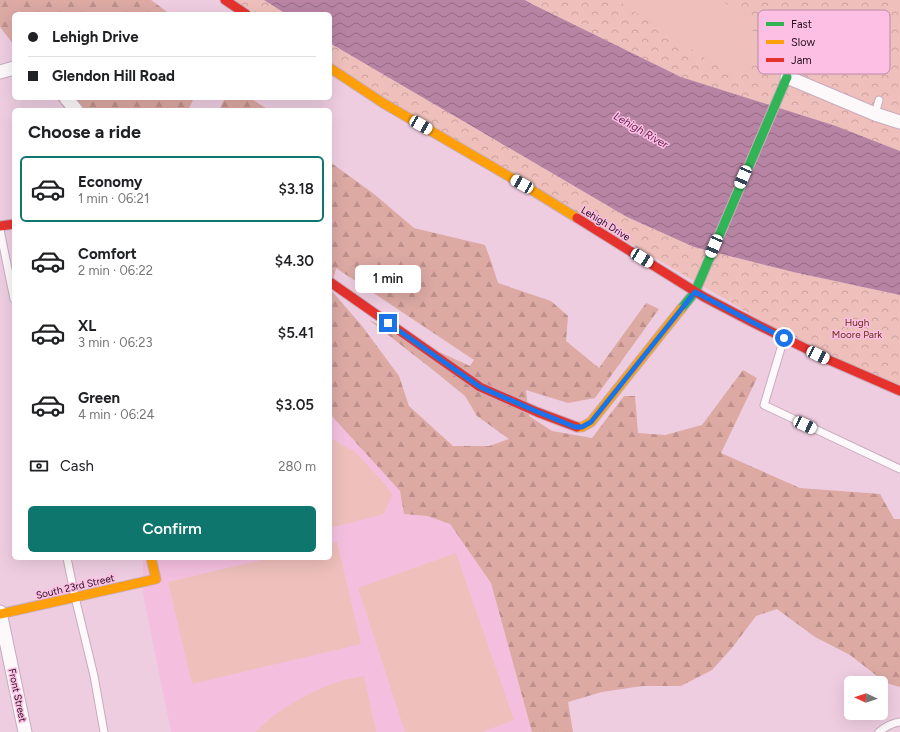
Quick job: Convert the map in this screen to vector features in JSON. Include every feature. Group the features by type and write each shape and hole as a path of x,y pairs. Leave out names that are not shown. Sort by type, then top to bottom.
{"street":[{"path":"225,0 243,12"},
{"path":"0,72 12,69"},
{"name":"Lehigh Drive","path":"332,69 383,103 522,184 695,292 829,360 900,391"},
{"path":"332,283 480,387 575,427 582,427 591,422 695,292 787,77 875,114 900,122"},
{"path":"68,100 74,108"},
{"path":"0,226 12,224"},
{"name":"South 23rd Street","path":"0,613 156,579 151,560"},
{"name":"Front Street","path":"0,613 25,732"}],"lane":[{"path":"875,114 879,100"},
{"path":"0,230 12,289"},
{"path":"784,338 764,406 900,469"},
{"path":"67,560 94,676 104,732"},
{"path":"879,732 883,728 896,722 900,722"}],"shaded area":[{"path":"332,416 400,491 404,514 427,516 450,524 491,583 532,732 171,732 143,594 142,560 332,560"}],"green space":[{"path":"0,0 151,0 167,12 12,12 12,42 0,27"},
{"path":"225,0 264,0 283,12 243,12"},
{"path":"525,0 900,0 900,151 836,126 681,77"},
{"path":"617,0 720,0 748,17 758,45 758,56 737,79"},
{"name":"Hugh Moore Park","path":"332,44 627,217 694,247 793,272 900,295 900,391 829,360 332,69"},
{"path":"58,100 193,100 189,108 64,108"},
{"path":"224,100 253,100 266,108 220,108"},
{"path":"332,163 374,194 414,228 485,245 498,283 551,301 568,316 566,341 599,368 646,303 659,309 595,398 568,403 526,390 529,416 552,431 592,438 624,396 635,396 638,433 665,435 702,425 743,370 757,378 721,453 800,488 880,494 894,519 900,519 900,687 888,684 888,676 877,676 850,655 815,637 777,609 756,616 732,648 712,670 681,686 642,686 602,692 568,702 573,732 532,732 491,583 450,524 427,516 404,514 400,491 332,416 332,291 362,326 399,376 409,406 453,446 489,446 509,439 477,416 465,396 369,320 470,366 474,360 336,268 332,286"},
{"path":"332,439 355,452 385,484 392,495 384,514 332,527"},
{"path":"337,542 361,644 192,684 168,582 262,560 332,560 332,543"},
{"path":"456,553 514,720 482,732 405,732 358,588"},
{"path":"364,676 376,732 256,732 283,709 315,691 337,682"}],"water":[{"name":"Lehigh River","path":"264,0 525,0 681,77 836,126 900,151 900,295 793,272 694,247 627,217 332,44 332,12 283,12"}],"traffic: fast":[{"path":"681,309 695,292 787,77"}],"traffic: slow":[{"path":"332,69 383,103 522,184 577,218"},
{"path":"577,427 582,427 591,422 681,309"},
{"path":"0,614 156,579 151,560"}],"traffic: jam":[{"path":"225,0 243,12"},
{"path":"577,218 704,297 829,360 900,391"},
{"path":"0,226 12,224"},
{"path":"332,283 480,387 537,412 577,427"}],"route":[{"path":"388,323 480,387 575,427 582,427 591,422 695,292 784,338"}]}
